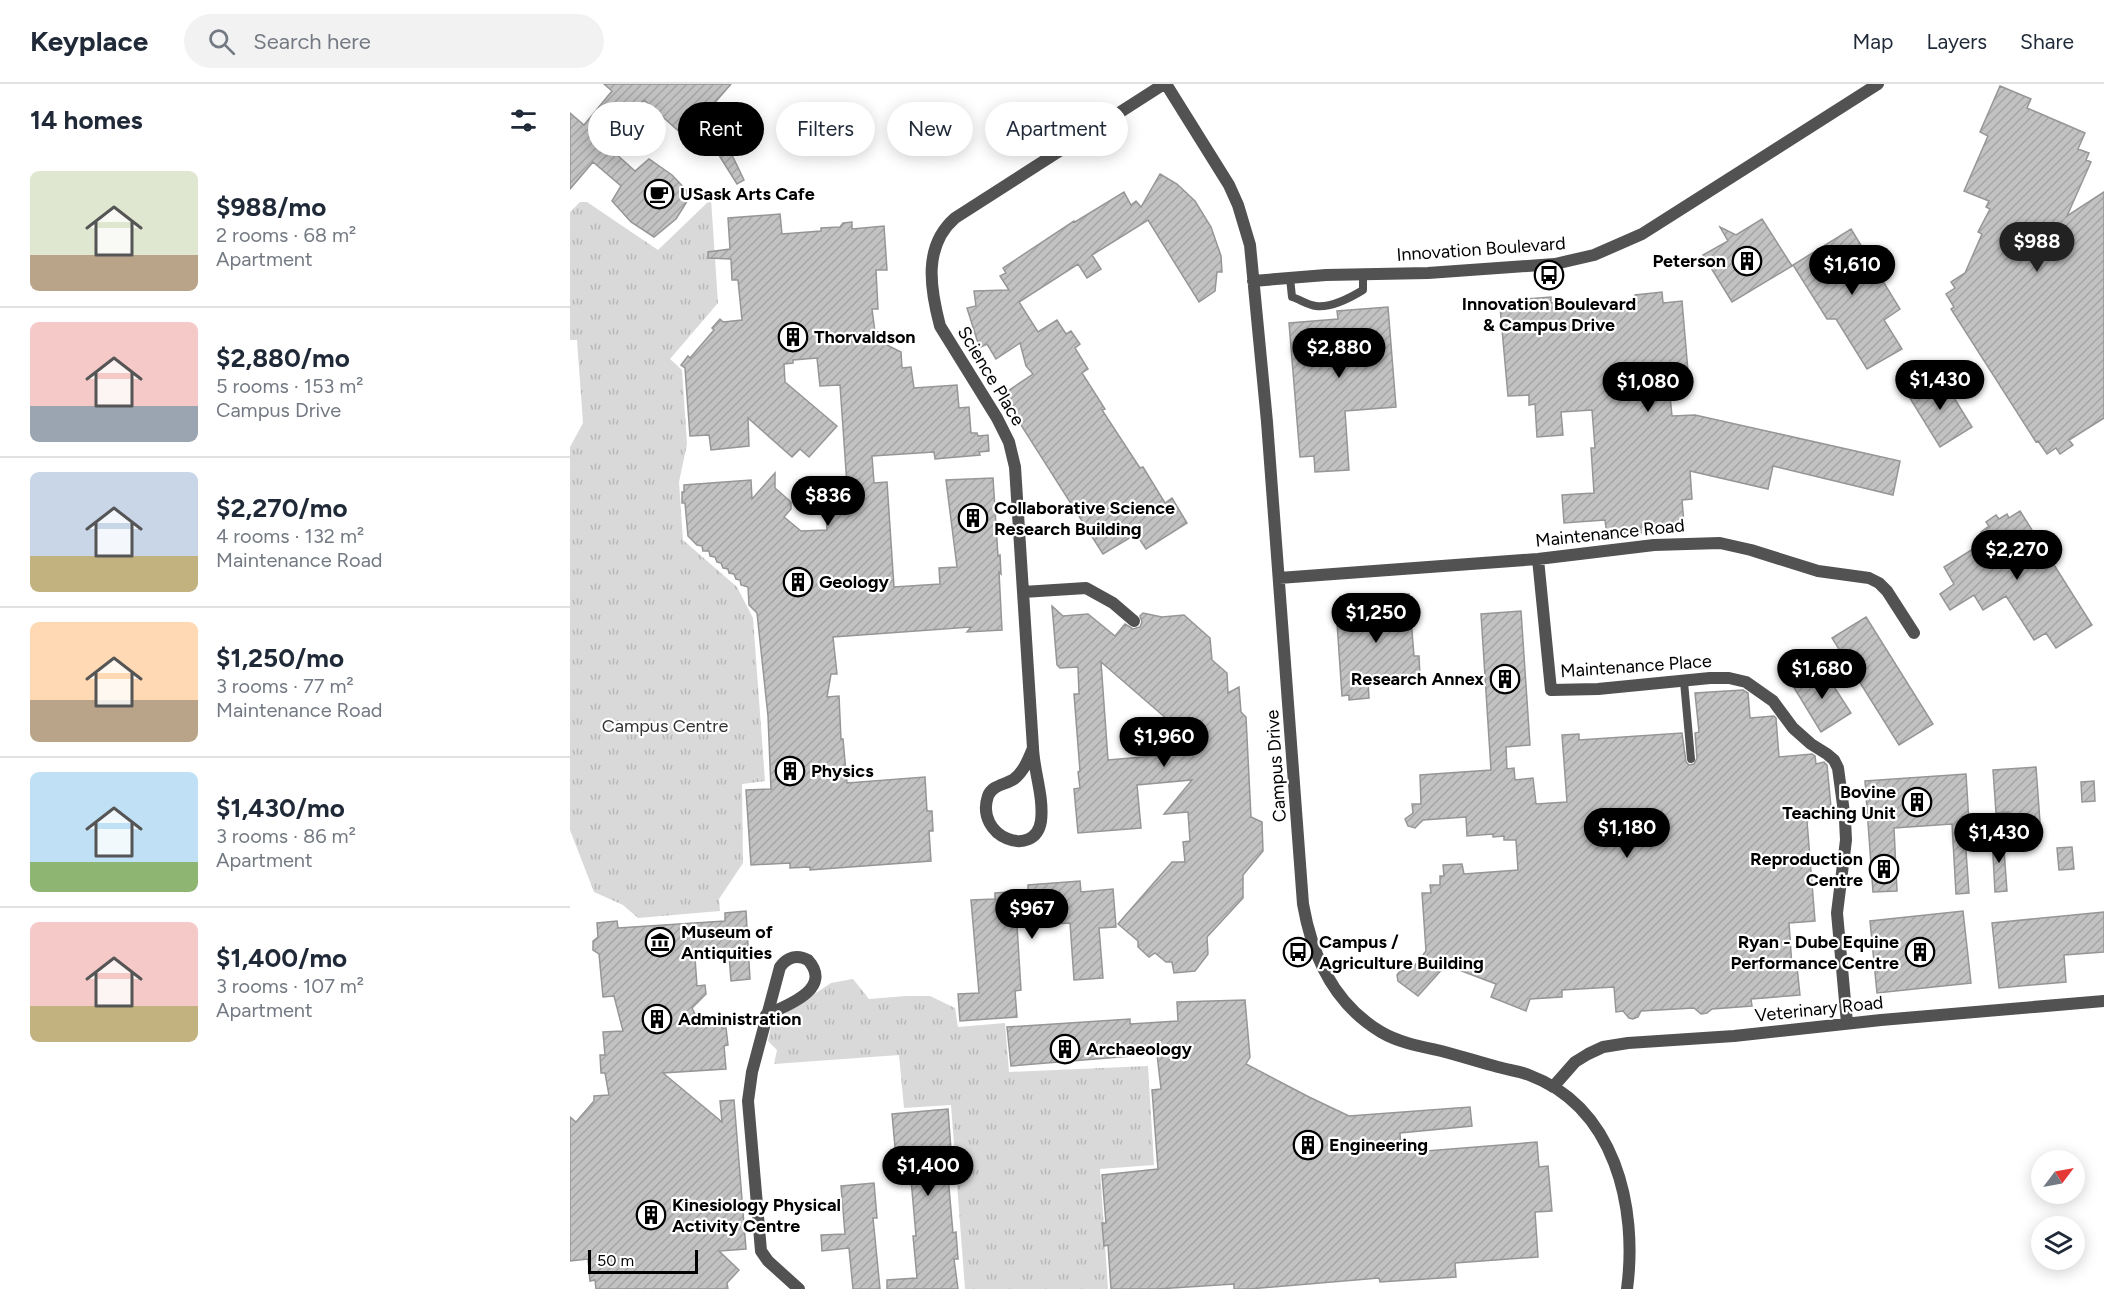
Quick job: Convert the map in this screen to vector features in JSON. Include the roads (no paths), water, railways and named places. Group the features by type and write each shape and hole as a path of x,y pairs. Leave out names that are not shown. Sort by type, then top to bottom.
{"street":[{"name":"Campus Drive","path":"1165,84 1229,185 1238,205 1250,245 1267,422 1304,904 1310,936 1318,960 1340,996 1359,1016 1382,1032 1416,1046 1529,1075 1553,1087 1587,1116 1612,1154 1619,1173 1627,1210 1629,1233 1630,1268 1627,1289"},
{"name":"Science Place","path":"1033,748 1026,764 1012,780 991,791 987,799 988,822 999,834 1011,841 1031,838 1039,830 1041,809 1033,748 1015,466 1009,442 983,394 940,326 935,309 932,274 935,244 943,229 975,204 1165,84"},
{"name":"Innovation Boulevard","path":"1253,281 1363,274 1428,273 1555,264 1605,251 1642,234 1878,84"},
{"name":"Maintenance Road","path":"1279,578 1538,559 1654,545 1727,544 1818,571 1869,578 1879,583 1887,591 1914,633"},
{"name":"Maintenance Place","path":"1538,559 1551,690 1598,689 1720,678 1746,682 1773,701 1793,728 1834,760 1838,768 1845,820 1845,851 1837,913 1847,1023"},
{"path":"1023,592 1086,588 1113,603 1134,621"},
{"path":"1012,780 1021,779 1031,782 1038,788"},
{"path":"766,1015 797,1000 815,983 814,968 804,958 788,959 780,967 766,1015 752,1072 748,1101 761,1251 768,1261 799,1289"},
{"name":"Veterinary Road","path":"1553,1087 1575,1062 1603,1047 2104,1001"}],"lane":[{"path":"1290,278 1292,297 1316,306 1347,299 1363,290 1363,274"},
{"path":"1684,682 1691,759"}],"place":[{"name":"USask Arts Cafe","path":"659,194"},
{"name":"Peterson","path":"1747,261"},
{"name":"Innovation Boulevard & Campus Drive","path":"1549,275"},
{"name":"Thorvaldson","path":"793,337"},
{"name":"Collaborative Science Research Building","path":"973,518"},
{"name":"Geology","path":"798,582"},
{"name":"Research Annex","path":"1505,679"},
{"name":"Physics","path":"790,771"},
{"name":"Bovine Teaching Unit","path":"1917,802"},
{"name":"Reproduction Centre","path":"1884,869"},
{"name":"Museum of Antiquities","path":"660,942"},
{"name":"Campus / Agriculture Building","path":"1298,952"},
{"name":"Ryan - Dube Equine Performance Centre","path":"1920,952"},
{"name":"Administration","path":"657,1019"},
{"name":"Archaeology","path":"1065,1049"},
{"name":"Engineering","path":"1308,1145"},
{"name":"Kinesiology Physical Activity Centre","path":"651,1215"}],"park label":[{"name":"Campus Centre","path":"665,726"}]}
